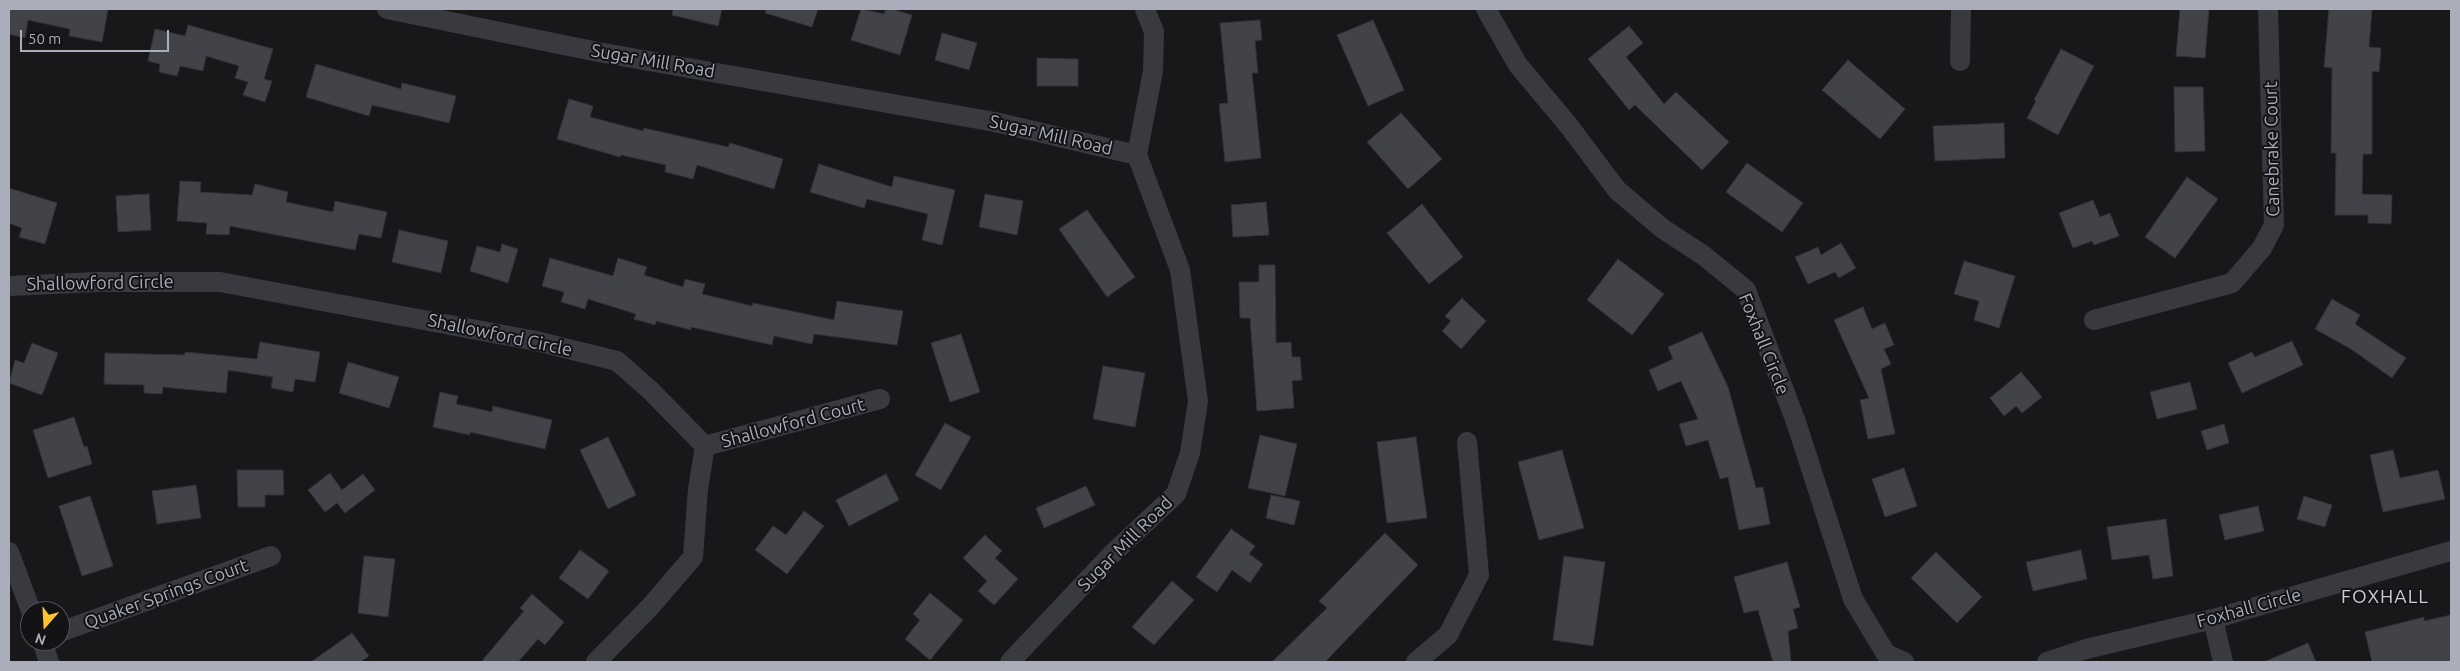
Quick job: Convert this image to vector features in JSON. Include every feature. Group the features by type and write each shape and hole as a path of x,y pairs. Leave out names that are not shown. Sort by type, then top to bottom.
{"street":[{"name":"Sugar Mill Road","path":"387,9 598,52 995,122 1137,155 1180,270 1198,401 1190,453 1176,494 1112,554 1010,662"},
{"path":"1137,155 1153,71 1154,32 1145,9"},
{"name":"Foxhall Circle","path":"1486,9 1518,65 1569,126 1618,190 1663,229 1703,255 1746,290 1796,422 1852,599 1886,654 1904,662"},
{"path":"1960,61 1961,9"},
{"name":"Canebrake Court","path":"2094,320 2232,283 2262,248 2274,225 2268,9"},
{"name":"Shallowford Circle","path":"9,286 97,282 220,282 536,341 617,361 650,390 706,446"},
{"name":"Shallowford Court","path":"706,446 880,399"},
{"path":"1416,662 1448,635 1479,575 1467,442"},
{"path":"596,662 650,607 693,557 698,489 706,446"},
{"name":"Foxhall Circle","path":"2047,662 2086,649 2213,619 2451,551"},
{"path":"9,552 27,601"},
{"name":"Quaker Springs Court","path":"70,628 271,556"},
{"path":"2213,619 2223,662"}],"building":[{"path":"9,9 108,9 102,42 69,36 70,29 28,20 25,38 9,34"},
{"path":"673,9 722,9 718,26 672,15"},
{"path":"766,9 818,9 812,27 765,13"},
{"path":"861,9 884,14 886,9 892,9 912,15 900,55 851,40"},
{"path":"2180,9 2209,9 2205,58 2176,56"},
{"path":"2329,9 2372,9 2369,47 2381,48 2379,72 2372,71 2372,154 2363,154 2362,194 2392,195 2391,224 2368,223 2368,215 2335,215 2336,153 2331,153 2332,68 2324,67"},
{"path":"1260,20 1262,40 1255,41 1258,73 1252,73 1261,158 1225,162 1219,104 1228,103 1220,23"},
{"path":"1373,20 1404,90 1368,106 1337,35"},
{"path":"188,25 273,49 264,79 272,81 265,102 243,95 248,82 235,78 239,66 206,56 203,71 180,66 177,76 159,72 160,64 148,61 155,29 185,36"},
{"path":"1629,26 1643,43 1626,57 1664,104 1676,92 1729,142 1702,170 1635,105 1629,110 1588,59"},
{"path":"942,33 977,43 969,70 935,60"},
{"path":"2061,49 2094,66 2058,135 2027,118 2036,101 2034,100"},
{"path":"1037,58 1078,59 1078,86 1037,86"},
{"path":"1848,60 1905,109 1880,139 1822,90"},
{"path":"316,64 401,89 402,83 456,96 449,123 372,105 369,116 306,97"},
{"path":"2174,87 2203,87 2205,151 2175,152"},
{"path":"569,99 593,106 590,117 643,131 644,128 728,147 730,143 783,159 774,189 697,165 693,179 665,172 666,165 621,155 620,157 557,139"},
{"path":"1401,113 1442,159 1408,189 1367,142"},
{"path":"2004,123 2005,158 1935,161 1933,126"},
{"path":"1747,163 1803,203 1782,232 1726,192"},
{"path":"819,164 892,187 894,176 955,190 942,245 922,240 928,214 867,199 864,208 810,192"},
{"path":"2187,177 2218,199 2175,258 2145,237"},
{"path":"180,181 201,182 200,192 252,195 255,184 288,192 286,202 333,212 335,201 387,212 381,238 359,234 355,250 230,226 229,235 206,234 207,223 177,221"},
{"path":"9,188 57,203 45,244 19,237 22,228 9,223"},
{"path":"149,194 151,230 118,232 116,196"},
{"path":"985,194 1023,201 1017,235 979,227"},
{"path":"2093,200 2100,217 2110,213 2119,236 2094,245 2092,241 2073,248 2059,213"},
{"path":"1266,202 1269,235 1233,237 1231,205"},
{"path":"1422,204 1463,257 1429,284 1387,233"},
{"path":"1087,210 1135,277 1107,297 1059,229"},
{"path":"399,230 448,241 441,273 392,262"},
{"path":"1841,243 1856,268 1839,278 1835,272 1808,284 1795,257 1818,247 1821,255"},
{"path":"502,244 518,249 508,283 470,271 477,246 500,252"},
{"path":"550,258 613,276 618,258 647,267 644,275 683,287 685,279 705,284 702,294 752,306 753,303 834,320 837,301 903,311 897,345 814,334 812,344 774,336 772,345 691,327 691,330 656,321 655,325 634,319 636,314 588,299 585,309 561,302 564,292 542,286"},
{"path":"1618,259 1664,294 1632,335 1587,300"},
{"path":"1964,261 2015,276 1999,328 1974,320 1979,301 1954,294"},
{"path":"1259,265 1275,265 1276,343 1291,342 1292,357 1300,357 1302,380 1292,381 1294,408 1257,411 1250,318 1240,318 1239,282 1259,282"},
{"path":"1462,298 1486,321 1461,349 1442,331 1451,321 1445,316"},
{"path":"2332,299 2360,315 2355,324 2406,358 2392,378 2351,349 2315,329"},
{"path":"1863,307 1872,329 1885,323 1894,345 1884,349 1891,364 1881,369 1895,434 1868,439 1860,400 1869,398 1834,320"},
{"path":"1702,332 1728,387 1756,488 1763,487 1770,524 1739,530 1728,477 1720,479 1708,440 1686,446 1679,424 1698,419 1681,381 1658,391 1649,370 1673,359 1668,347"},
{"path":"961,334 980,392 950,402 931,343"},
{"path":"2292,341 2303,365 2242,393 2228,363 2252,352 2255,357"},
{"path":"260,342 320,352 315,382 295,379 293,392 271,388 273,377 228,370 226,393 163,387 162,394 144,393 144,385 104,384 105,353 185,355 185,352 257,359"},
{"path":"32,343 58,353 42,395 9,383 15,360 24,363"},
{"path":"348,362 399,377 389,408 339,393"},
{"path":"1103,366 1145,373 1135,427 1093,419"},
{"path":"2021,372 2042,397 2022,413 2016,406 2004,416 1990,398"},
{"path":"2190,382 2197,409 2157,419 2150,392"},
{"path":"440,392 458,396 456,404 492,412 493,406 552,420 545,449 470,432 470,435 433,427"},
{"path":"74,417 84,447 87,446 92,464 48,478 33,430"},
{"path":"945,423 971,437 941,490 915,475"},
{"path":"2224,424 2229,443 2207,450 2201,431"},
{"path":"1260,435 1297,444 1285,496 1248,488"},
{"path":"608,437 636,495 608,509 580,450"},
{"path":"1416,437 1427,518 1387,523 1377,442"},
{"path":"1562,450 1584,528 1539,540 1518,462"},
{"path":"2393,450 2400,478 2438,470 2445,499 2383,512 2370,455"},
{"path":"1904,468 1917,506 1885,517 1872,479"},
{"path":"237,470 283,470 284,495 265,495 265,507 238,507"},
{"path":"330,473 342,490 363,474 375,490 345,513 337,503 325,512 308,490"},
{"path":"886,474 899,500 849,526 836,500"},
{"path":"196,485 201,518 157,524 152,491"},
{"path":"1086,486 1095,505 1044,528 1036,508"},
{"path":"1271,495 1300,501 1294,525 1266,518"},
{"path":"90,496 113,566 82,576 59,506"},
{"path":"2304,496 2332,505 2325,527 2297,519"},
{"path":"2258,506 2264,531 2225,540 2219,515"},
{"path":"804,511 824,526 787,574 755,550 773,526 786,535"},
{"path":"2166,519 2173,576 2153,579 2149,555 2112,560 2107,527"},
{"path":"1231,529 1255,546 1249,554 1263,564 1250,583 1232,570 1217,592 1196,577"},
{"path":"1385,533 1418,565 1325,662 1272,662 1327,608 1319,601"},
{"path":"985,535 1002,551 995,558 1018,579 994,605 978,591 987,581 963,558"},
{"path":"580,550 609,571 588,599 559,578"},
{"path":"2081,550 2087,579 2033,591 2026,562"},
{"path":"1936,552 1982,597 1957,623 1911,578"},
{"path":"364,556 395,559 388,617 358,613"},
{"path":"1564,556 1605,562 1593,646 1553,640"},
{"path":"1787,562 1800,607 1793,609 1798,628 1788,631 1791,662 1773,662 1758,610 1744,613 1734,577"},
{"path":"1172,581 1194,600 1154,645 1132,627"},
{"path":"930,593 963,620 930,660 905,639 920,620 913,614"},
{"path":"532,594 564,622 545,645 538,639 518,662 481,662 524,611 520,608"},
{"path":"2451,615 2451,662 2372,662 2365,632 2424,617 2424,621"},
{"path":"352,633 369,656 360,662 311,662"},
{"path":"2308,643 2316,662 2264,662"}],"district":[{"name":"FOXHALL","path":"2385,597"}]}
